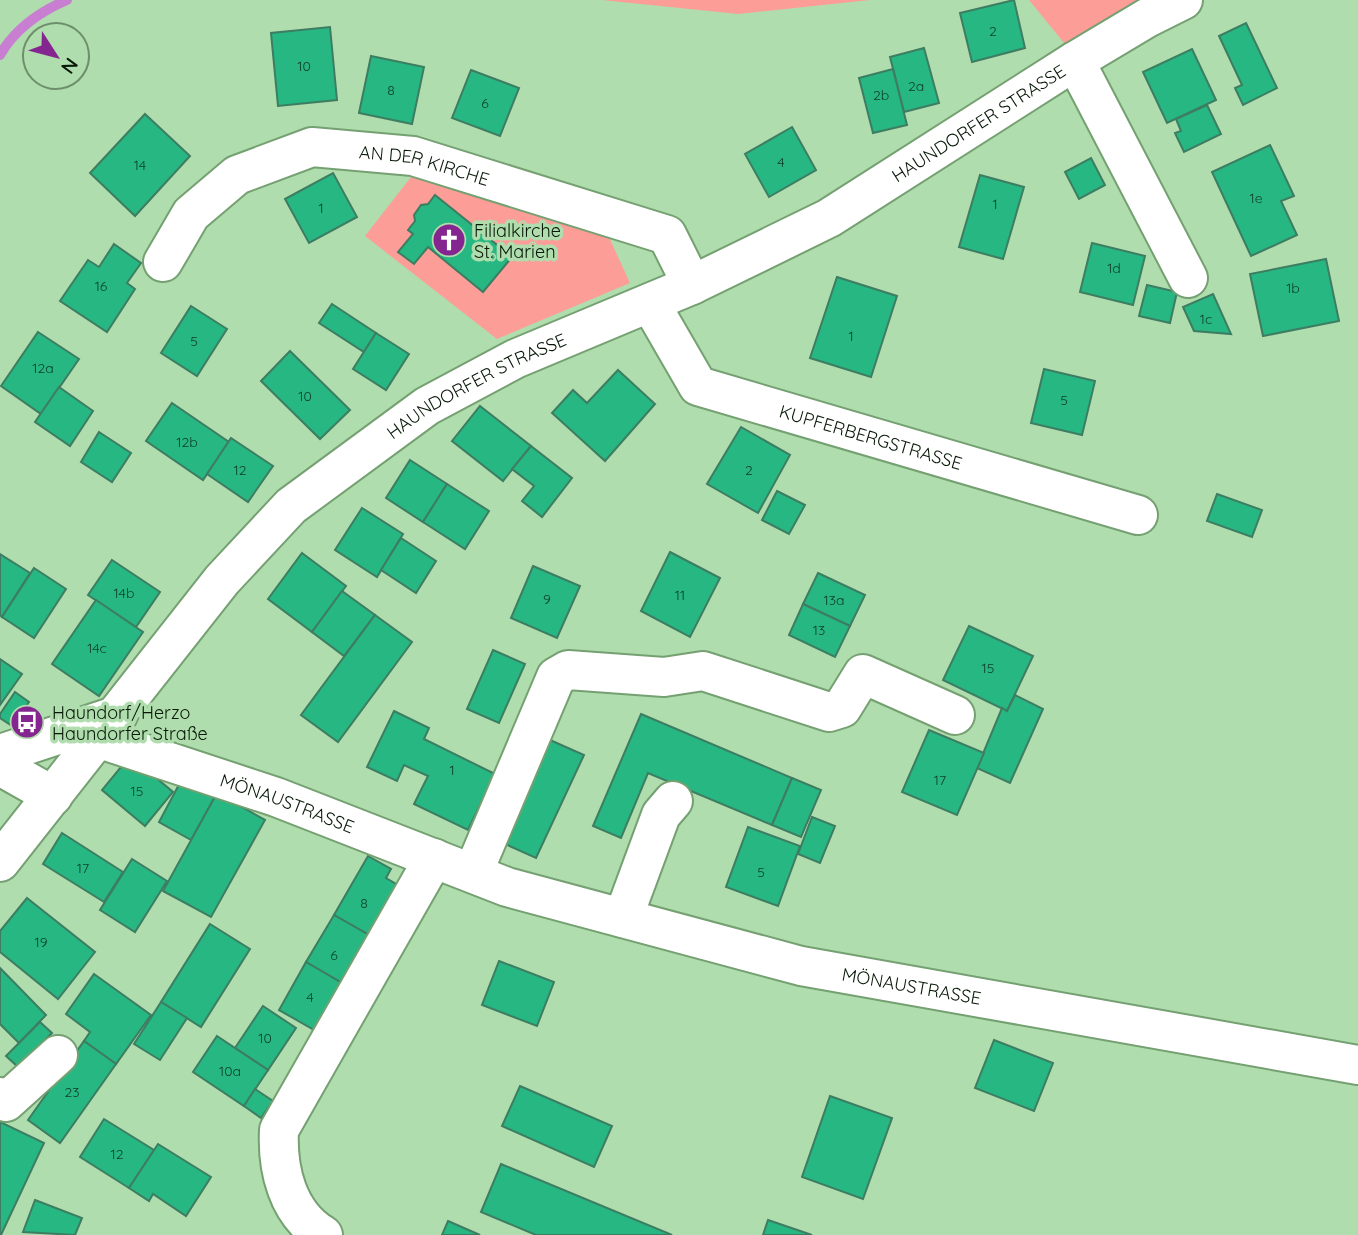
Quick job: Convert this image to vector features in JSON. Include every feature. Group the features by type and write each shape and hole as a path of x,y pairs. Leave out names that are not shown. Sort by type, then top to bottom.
{"street":[{"name":"HAUNDORFER STRASSE","path":"0,862 109,727 222,580 292,506 427,406 515,359 692,285 829,218 1075,61 1183,0"},
{"name":"HAUNDORFER STRASSE","path":"1075,61 1188,278"},
{"name":"AN DER KIRCHE","path":"163,262 191,214 237,175 312,147 413,156 667,235 692,285"},
{"name":"KUPFERBERGSTRASSE","path":"650,303 698,386 1138,515"},
{"path":"473,873 556,677 568,670 664,677 703,671 829,712 842,708 863,674 955,715"},
{"path":"0,754 109,727"},
{"name":"MÖNAUSTRASSE","path":"109,727 276,797 507,887 801,965 1358,1065"},
{"path":"0,766 53,796"},
{"path":"623,918 661,815 673,801"},
{"path":"323,1235 289,1199 278,1155 279,1130 434,858"},
{"path":"0,1097 6,1102 58,1055"}],"shaded area":[{"path":"602,0 870,0 738,14"},
{"path":"1029,0 1149,0 1069,49"},
{"path":"411,177 608,235 630,283 497,339 365,236"}],"building":[{"path":"1014,0 1025,48 972,62 960,13"},
{"path":"1246,23 1277,88 1243,105 1235,88 1242,85 1219,36"},
{"path":"330,27 337,100 278,106 271,33"},
{"path":"924,48 939,103 904,112 890,57"},
{"path":"1192,49 1216,100 1167,123 1143,72"},
{"path":"371,56 424,67 412,124 359,113"},
{"path":"893,69 907,125 873,133 859,78"},
{"path":"471,70 519,88 500,136 452,118"},
{"path":"1207,105 1221,134 1184,152 1175,133 1181,131 1176,119"},
{"path":"145,114 190,156 135,216 90,173"},
{"path":"792,127 816,170 769,197 745,154"},
{"path":"1270,145 1294,196 1281,201 1297,235 1251,256 1212,172"},
{"path":"1091,158 1105,185 1079,199 1065,172"},
{"path":"333,173 357,217 309,243 285,199"},
{"path":"980,175 1024,187 1003,259 959,247"},
{"name":"Filialkirche St. Marien","path":"435,195 512,257 483,292 428,247 414,264 398,252 413,234 408,230 415,221 414,215 421,205 428,204"},
{"path":"1092,243 1145,256 1133,305 1080,292"},
{"path":"114,244 141,263 127,283 135,289 107,332 60,301 88,260 99,267"},
{"path":"1326,259 1339,321 1263,336 1250,274"},
{"path":"837,277 897,296 871,377 810,358"},
{"path":"1147,285 1177,292 1170,323 1139,316"},
{"path":"1213,294 1231,334 1194,331 1183,307"},
{"path":"332,304 376,333 364,352 319,323"},
{"path":"191,306 227,329 197,376 161,353"},
{"path":"38,332 79,359 41,414 1,386"},
{"path":"376,333 409,354 386,390 353,369"},
{"path":"290,351 350,410 320,439 261,381"},
{"path":"1044,369 1095,381 1082,435 1031,423"},
{"path":"618,370 655,404 605,461 552,413 573,390 587,403"},
{"path":"59,387 93,411 70,446 35,422"},
{"path":"172,403 229,442 203,480 146,441"},
{"path":"480,406 531,446 503,481 452,441"},
{"path":"741,427 790,455 758,513 707,484"},
{"path":"99,432 131,453 112,482 81,462"},
{"path":"231,438 273,466 248,502 207,474"},
{"path":"531,446 572,478 542,517 522,501 534,486 512,469"},
{"path":"410,460 447,484 423,522 386,498"},
{"path":"447,484 489,511 465,549 423,522"},
{"path":"777,491 805,505 789,534 762,520"},
{"path":"1217,494 1262,510 1252,537 1207,521"},
{"path":"362,508 403,534 377,577 335,550"},
{"path":"401,538 436,561 416,593 381,570"},
{"path":"670,552 720,578 690,637 641,611"},
{"path":"302,553 346,586 312,632 268,599"},
{"path":"0,554 30,573 2,617 0,615"},
{"path":"112,560 160,592 136,627 88,595"},
{"path":"533,566 580,586 557,638 511,618"},
{"path":"34,568 66,589 34,638 2,617"},
{"path":"818,573 865,595 850,626 803,604"},
{"path":"342,591 375,615 344,656 312,632"},
{"path":"96,600 143,632 99,696 52,664"},
{"path":"803,604 850,626 835,657 789,635"},
{"path":"375,615 412,642 338,742 301,715"},
{"path":"969,626 1033,656 1007,711 943,680"},
{"path":"493,650 525,664 499,723 467,709"},
{"path":"0,659 22,674 0,705"},
{"path":"15,692 29,702 12,726 0,718 0,714"},
{"path":"1015,695 1043,709 1010,783 977,768 1002,708 1007,711"},
{"path":"394,711 429,728 424,739 495,774 468,830 414,804 428,776 404,765 397,781 367,767"},
{"path":"641,714 792,778 772,825 648,773 621,838 593,826"},
{"path":"929,730 984,753 957,815 902,792"},
{"path":"541,736 584,755 536,858 494,839"},
{"path":"130,756 173,792 145,826 102,790"},
{"path":"184,775 217,793 191,840 159,822"},
{"path":"792,778 821,790 801,837 772,825"},
{"path":"217,793 265,820 211,917 163,891"},
{"path":"812,817 835,826 820,863 798,854"},
{"path":"748,827 800,846 778,906 726,887"},
{"path":"62,833 123,872 104,902 43,864"},
{"path":"368,856 391,869 386,878 398,885 369,935 334,915"},
{"path":"132,859 167,881 135,932 100,910"},
{"path":"27,898 95,952 58,999 0,952 0,931"},
{"path":"334,915 369,935 342,983 306,962"},
{"path":"210,924 250,949 201,1027 161,1002"},
{"path":"499,961 554,982 537,1026 482,1005"},
{"path":"306,962 342,983 314,1030 279,1010"},
{"path":"0,968 46,1015 19,1043 0,1024"},
{"path":"94,974 151,1015 116,1064 84,1041 90,1032 66,1014"},
{"path":"161,1002 187,1018 160,1060 134,1044"},
{"path":"263,1006 296,1028 268,1070 235,1048"},
{"path":"40,1022 52,1033 18,1067 6,1056"},
{"path":"217,1036 268,1070 244,1106 193,1072"},
{"path":"994,1040 1053,1063 1034,1111 975,1088"},
{"path":"84,1041 116,1064 60,1143 28,1120"},
{"path":"520,1086 612,1126 594,1167 502,1126"},
{"path":"255,1089 273,1101 261,1118 244,1106"},
{"path":"830,1096 892,1118 863,1199 802,1177"},
{"path":"104,1119 154,1150 129,1188 80,1157"},
{"path":"0,1122 44,1143 1,1235 0,1235"},
{"path":"158,1144 211,1177 186,1216 153,1194 149,1201 129,1188"},
{"path":"501,1164 672,1235 536,1235 481,1212"},
{"path":"35,1200 82,1218 75,1235 23,1232"},
{"path":"768,1220 812,1235 763,1235"},
{"path":"448,1221 480,1235 442,1235"}],"waterway":[{"path":"0,55 13,37 29,22 67,0"}],"place":[{"name":"Filialkirche St. Marien","path":"449,240"},
{"name":"Haundorf/Herzo Haundorfer Straße","path":"27,722"}]}
